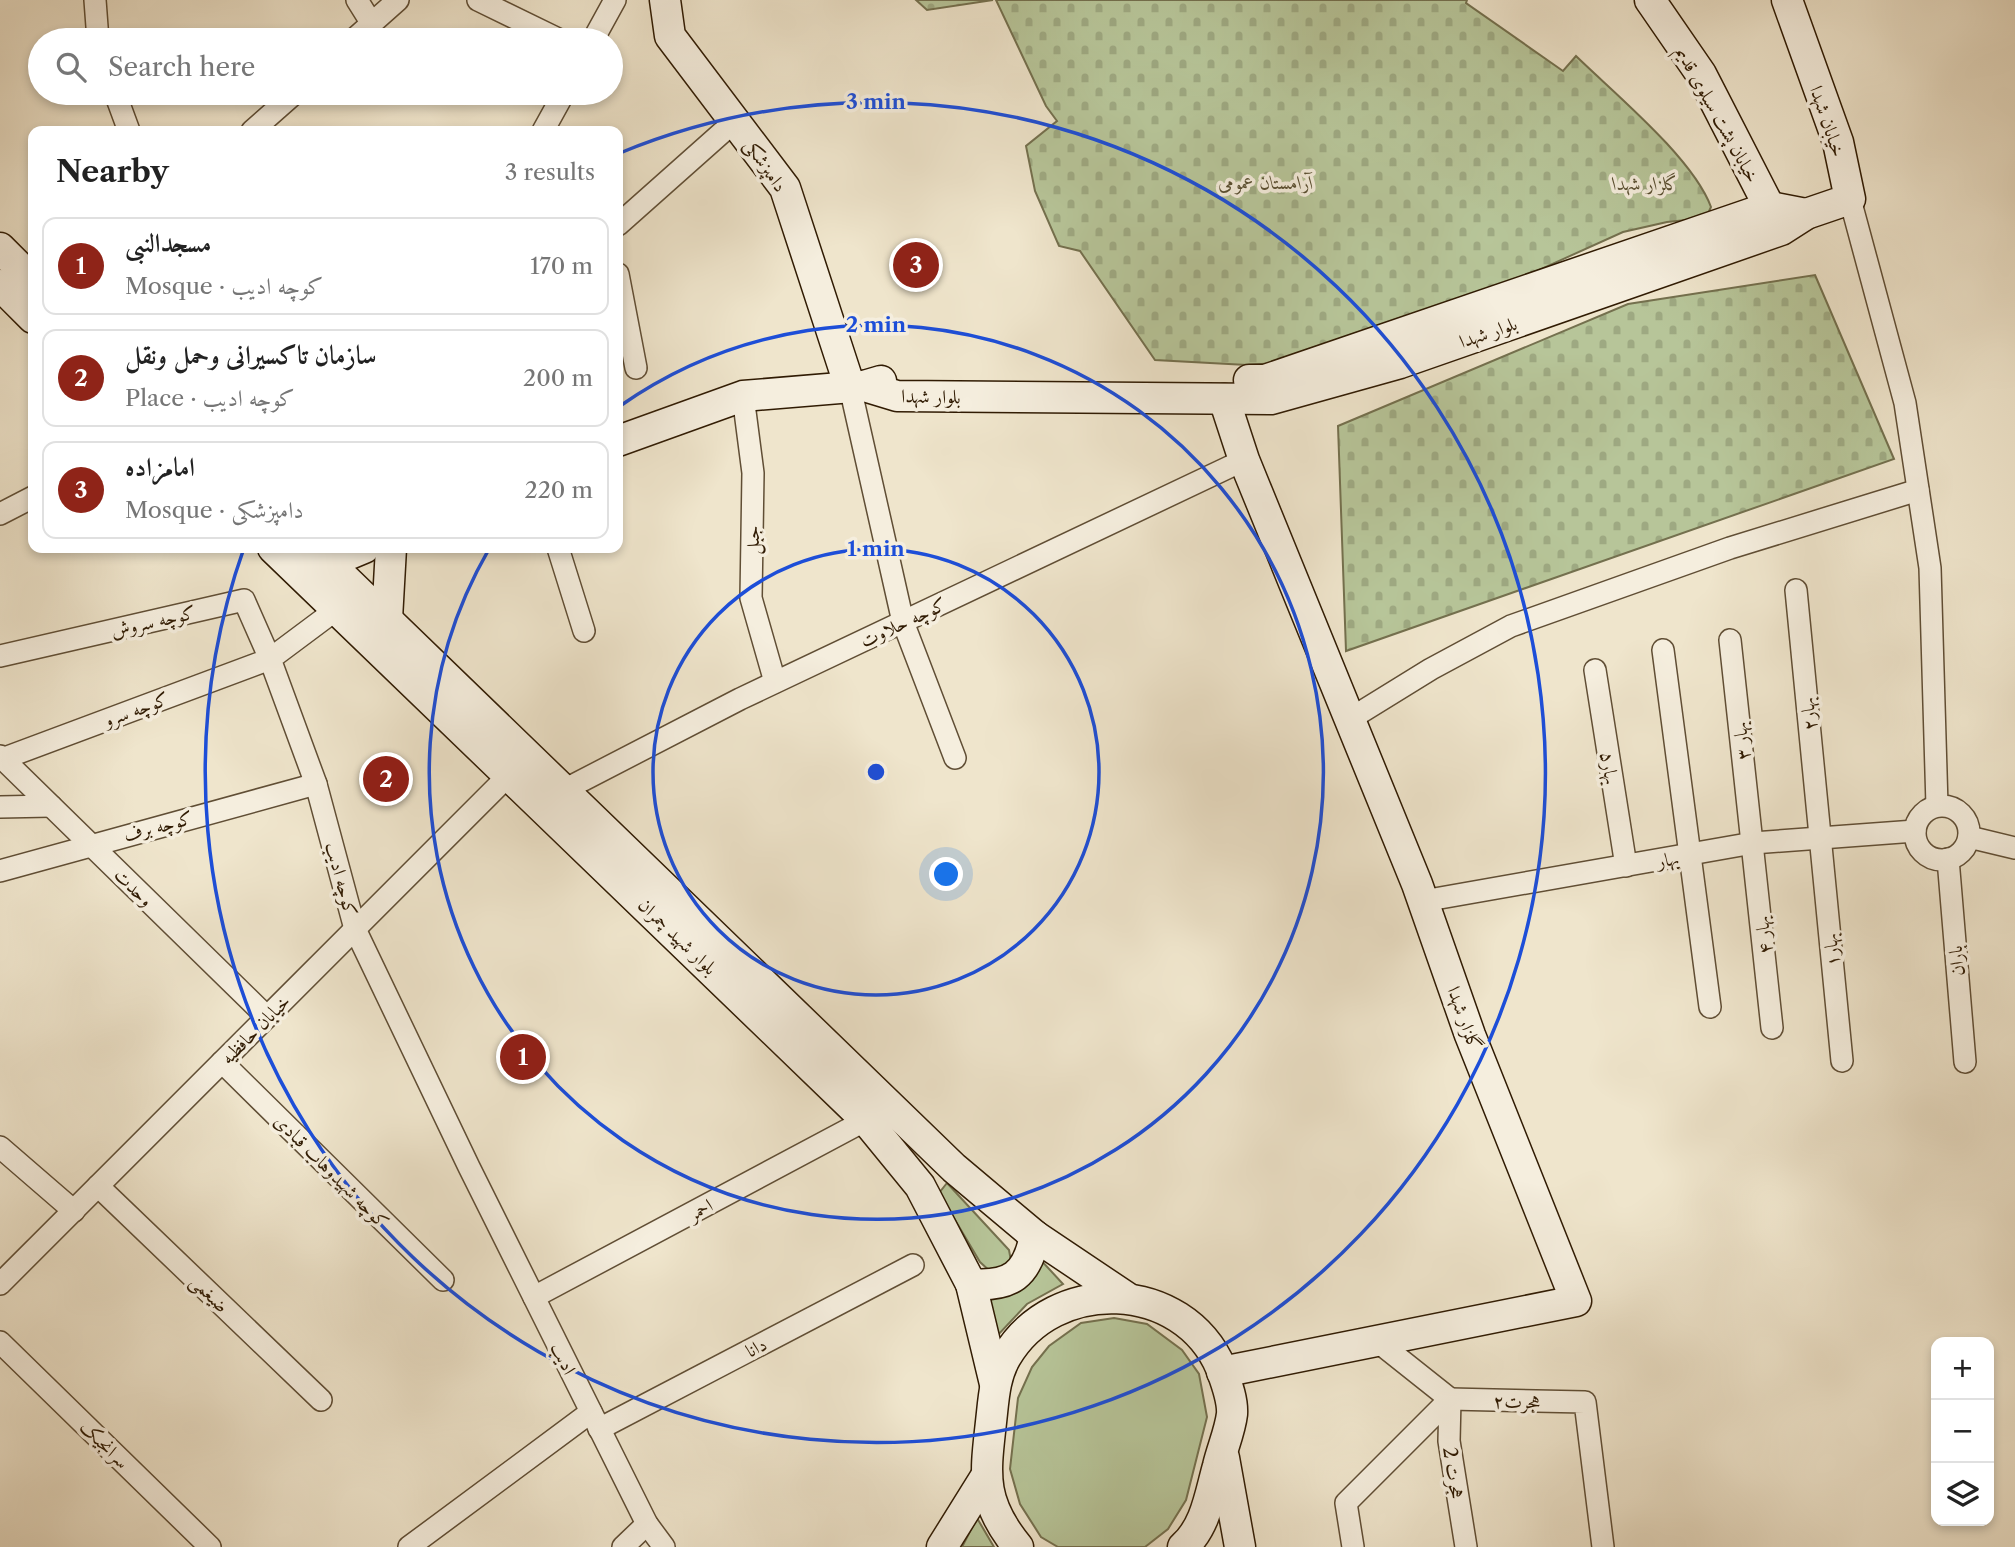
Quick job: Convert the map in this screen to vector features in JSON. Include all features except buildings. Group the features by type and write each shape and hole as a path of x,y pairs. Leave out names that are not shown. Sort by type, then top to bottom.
{"street":[{"path":"95,0 97,28"},
{"path":"357,0 372,24"},
{"path":"367,28 398,0"},
{"path":"478,0 535,28"},
{"path":"600,28 615,0"},
{"name":"دامپزشکی","path":"665,0 670,36 785,188 857,386"},
{"name":"خیابان پشت سیلوی قدیم","path":"1650,0 1701,74 1786,217"},
{"name":"خیابان شهدا","path":"1787,0 1838,142 1850,199"},
{"path":"119,105 127,126"},
{"path":"258,126 281,105"},
{"path":"546,126 557,105"},
{"path":"623,221 735,121"},
{"path":"1786,217 1850,199 1905,403 1930,568 1937,806"},
{"name":"بلوار شهدا","path":"857,386 894,377 1265,380 1786,217"},
{"name":"بلوار شهدا","path":"857,386 897,396 1271,399 1400,363 1786,217"},
{"path":"0,248 28,276"},
{"path":"0,285 28,313"},
{"path":"623,300 636,368"},
{"path":"623,439 743,396 857,386 903,622 955,758"},
{"name":"جبل","path":"743,396 753,473 751,598 775,682"},
{"name":"گلزار شهدا","path":"1222,1372 1576,1301 1470,1035 1423,901 1244,460 1224,399"},
{"name":"کوچه حلاوت","path":"564,790 775,682 1244,460"},
{"path":"1350,719 1431,668 1511,626 1730,548 1918,490"},
{"path":"0,514 28,500"},
{"name":"بلوار شهید چمران","path":"277,553 510,774 866,1120 920,1186 971,1284 995,1384"},
{"path":"387,619 391,553"},
{"path":"560,553 584,631"},
{"name":"بلوار شهید چمران","path":"321,555 954,1168 1035,1236 1126,1297"},
{"name":"بهار۲","path":"1796,590 1820,838"},
{"name":"کوچه سروش","path":"0,656 244,600 270,659"},
{"path":"270,659 337,609"},
{"name":"بهار ۳","path":"1730,640 1753,843"},
{"path":"1663,650 1710,1007"},
{"name":"کوچه سرو","path":"1,757 270,659"},
{"name":"کوچه ادیب","path":"270,659 316,784 355,929 469,1167"},
{"name":"بهار۵","path":"1595,670 1626,866"},
{"name":"وحدت","path":"1,757 267,1017"},
{"name":"خیابان حافظیه","path":"0,1284 510,774"},
{"name":"کوچه برف","path":"0,871 89,844 316,784"},
{"path":"0,807 51,806"},
{"path":"1937,806 1948,806 1964,817 1969,837 1958,855 1948,859 1938,859 1922,850 1915,831 1918,820 1926,811 1937,806"},
{"name":"بهار","path":"1423,901 1753,843 1915,831"},
{"path":"1969,837 2015,848"},
{"name":"بهار۱","path":"1820,838 1842,1061"},
{"name":"بهار ۴","path":"1753,843 1772,1028"},
{"name":"باران","path":"1948,859 1965,1062"},
{"name":"کوچه شهیدوهاب قبادی","path":"222,1062 443,1280"},
{"name":"احمر","path":"534,1297 866,1120"},
{"path":"0,1147 74,1210"},
{"name":"ادیب","path":"469,1167 647,1524 664,1547"},
{"name":"ضیغمی","path":"99,1186 321,1401"},
{"path":"971,1284 994,1286 1015,1277 1030,1259 1035,1236"},
{"name":"دانا","path":"409,1547 595,1420 913,1265"},
{"path":"1017,1547 1002,1528 991,1504 985,1478 995,1384 1006,1357 1023,1335 1044,1316 1070,1303 1097,1297 1126,1297 1154,1304 1179,1317 1200,1336 1222,1372 1232,1414 1203,1521 1183,1547"},
{"path":"1353,1547 1346,1503 1450,1399 1377,1341"},
{"name":"سرانجیک","path":"0,1342 210,1547"},
{"name":"هجرت 2","path":"1450,1399 1449,1441 1466,1547"},
{"name":"هجرت۲","path":"1450,1399 1585,1402 1603,1547"},
{"path":"1223,1448 1240,1547"},
{"path":"942,1547 985,1478"},
{"path":"622,1547 647,1524"}],"green space":[{"path":"916,0 993,0 927,10"},
{"name":"آرامستان عمومی","path":"996,0 1467,0 1466,3 1563,71 1576,56 1671,148 1702,188 1711,207 1706,218 1667,222 1623,232 1393,336 1332,359 1247,365 1155,360 1080,251 1059,246 1035,191 1026,146 1057,121 1046,106"},
{"path":"1815,275 1894,459 1346,651 1338,426 1628,304"},
{"path":"947,1183 1009,1250 1011,1261 992,1273 980,1262 939,1193"},
{"path":"1038,1257 1063,1284 1027,1304 997,1336 986,1296 1007,1294 1021,1288 1030,1277"},
{"path":"1114,1318 1147,1324 1182,1350 1199,1374 1207,1417 1186,1500 1168,1529 1145,1547 1058,1547 1041,1537 1020,1504 1010,1469 1018,1398 1032,1367 1049,1346 1081,1323"},
{"path":"977,1518 994,1547 962,1547"}],"place":[{"name":"امامزاده","path":"916,265"},
{"name":"سازمان تاکسیرانی وحمل ونقل","path":"386,779"},
{"name":"مسجدالنبی","path":"523,1057"}]}
